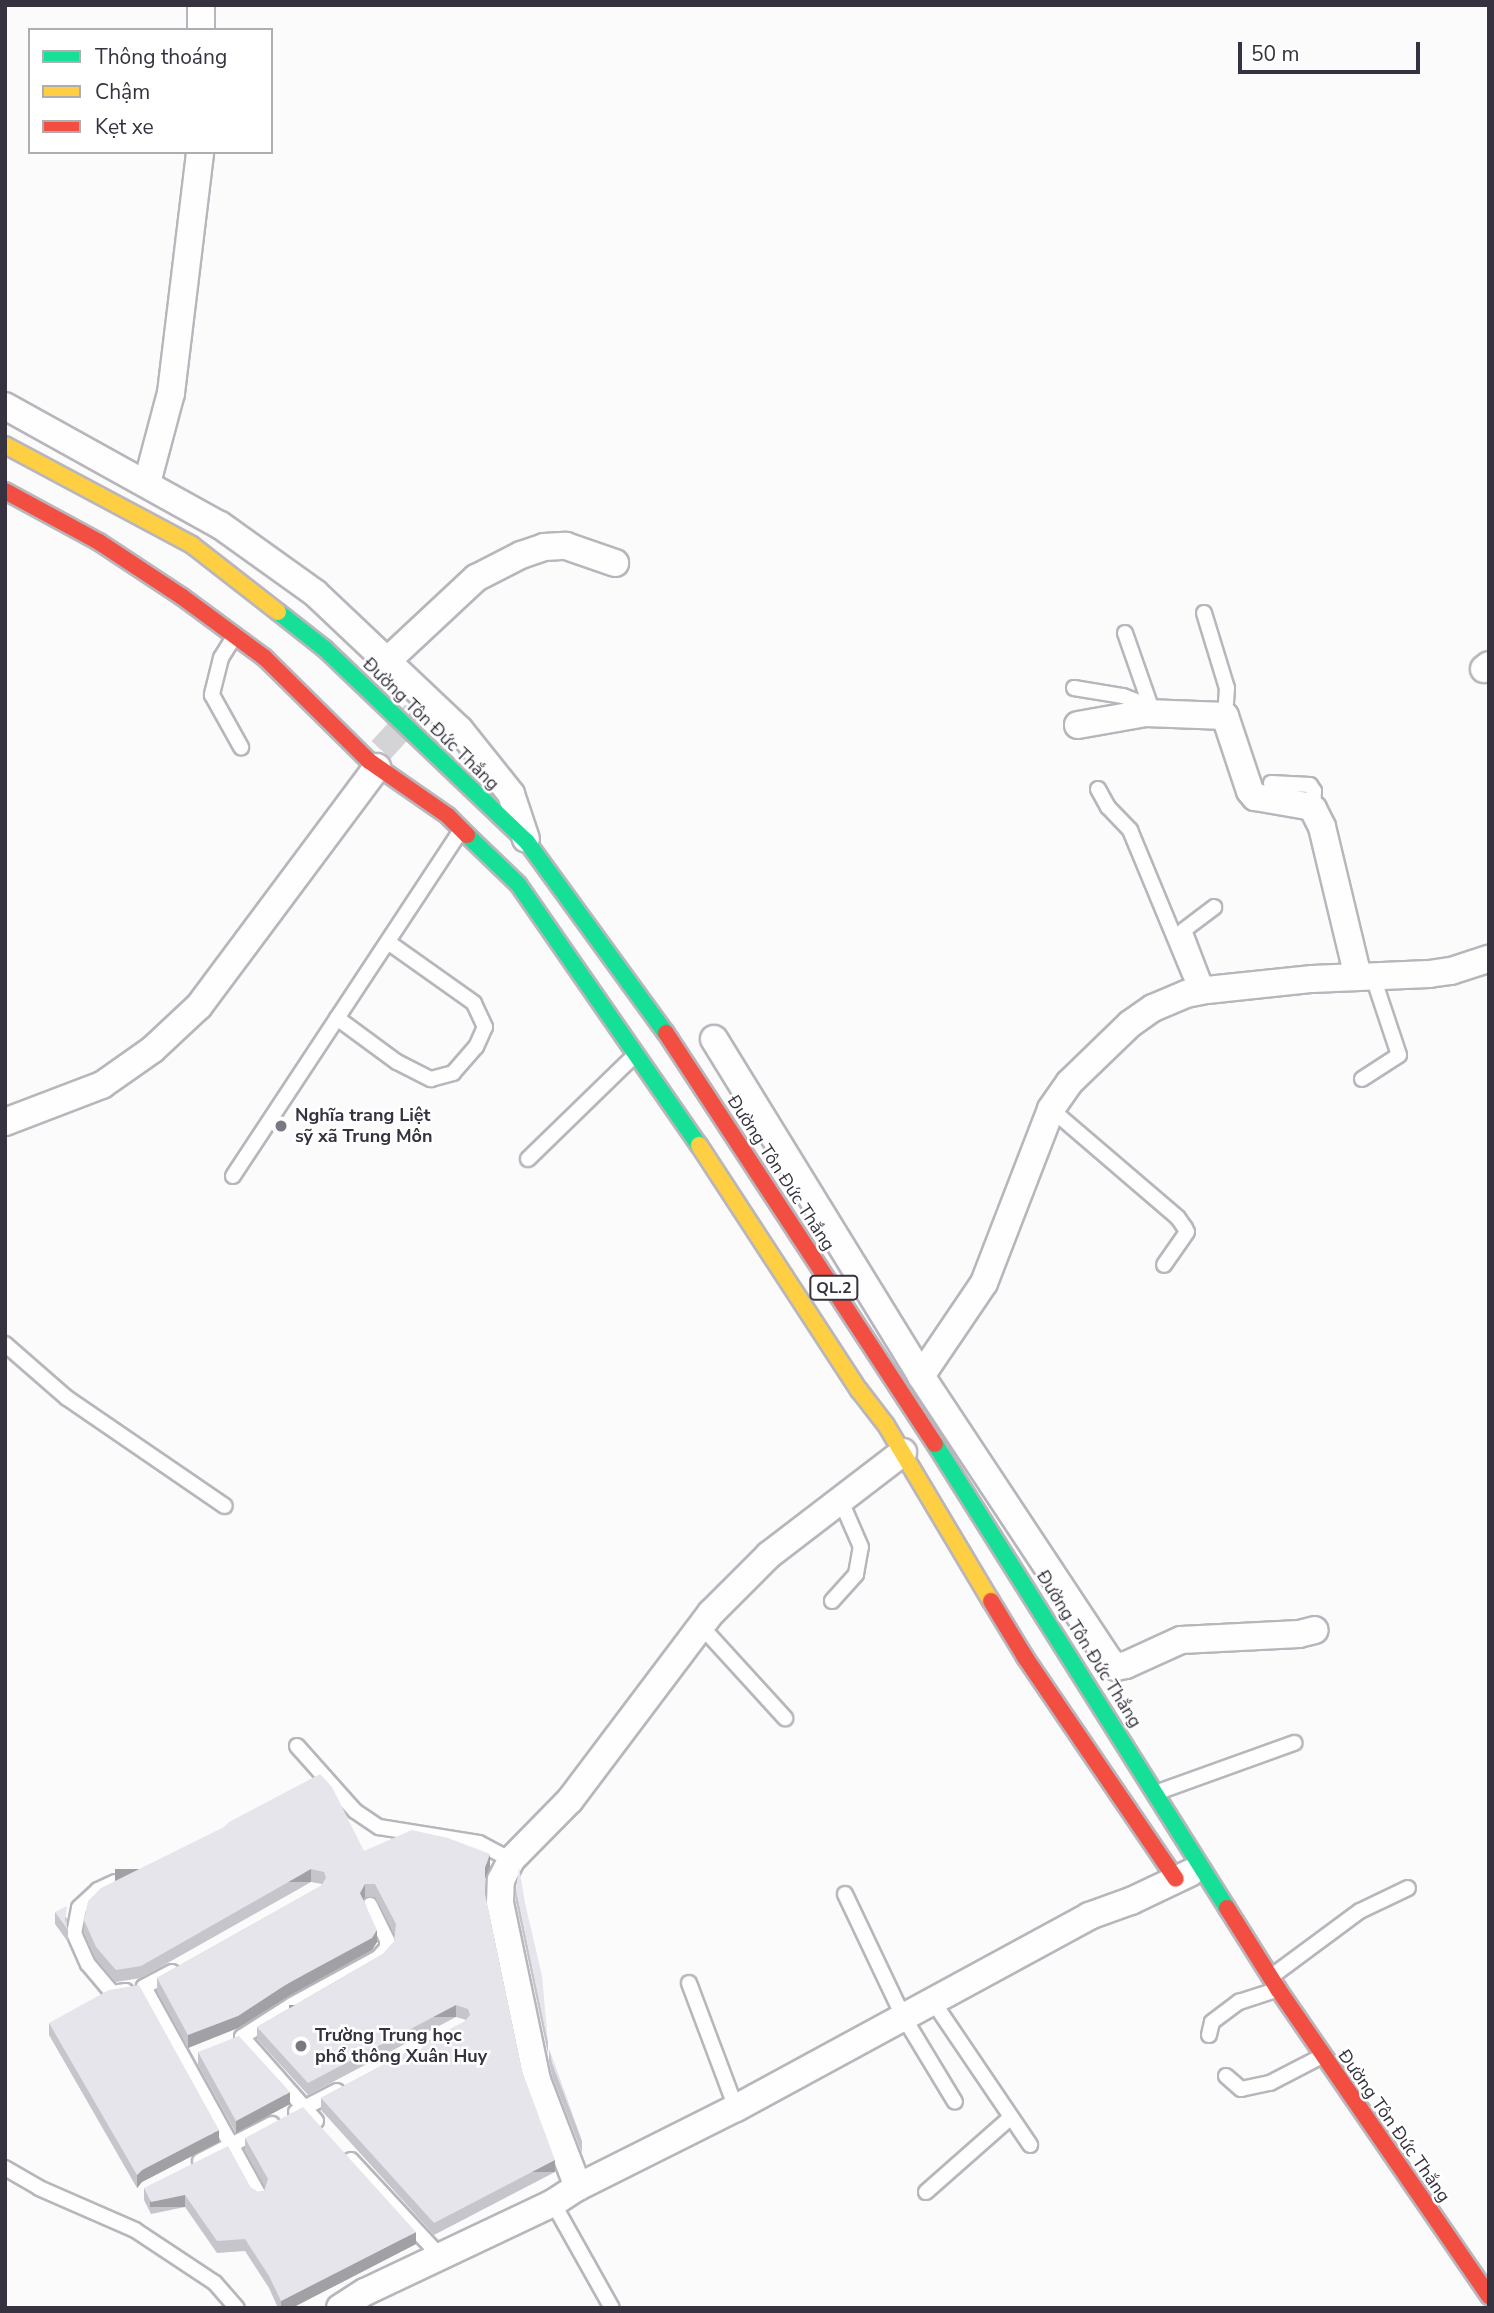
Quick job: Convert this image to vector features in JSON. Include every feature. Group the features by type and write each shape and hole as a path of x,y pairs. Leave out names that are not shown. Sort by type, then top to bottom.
{"main road":[{"name":"Đường Tôn Đức Thắng","path":"5,445 192,545 325,649 527,842 645,1001 922,1392 1157,1793 1275,1983 1322,2056 1489,2296"},
{"path":"5,491 99,542 181,596 265,658 376,759 471,837 518,884 636,1054 859,1390 886,1425 1025,1657 1176,1879"}],"street":[{"path":"201,5 201,28"},
{"path":"147,484 171,393 200,154"},
{"path":"5,406 220,525 315,593 386,662 422,706 460,730 511,794 527,842"},
{"path":"386,662 476,578 521,555 544,547 566,546 615,563"},
{"path":"1078,725 1149,713 1225,716 1244,777 1255,797 1313,809 1322,827 1365,977"},
{"path":"5,1122 102,1085 153,1049 199,1006 376,759"},
{"path":"471,837 503,819"},
{"path":"886,1425 922,1392 984,1283 1051,1109 1069,1083 1130,1024 1153,1008 1202,991 1451,971 1489,959"},
{"path":"714,1039 922,1392 1115,1667 1181,1640 1300,1634 1315,1630"},
{"path":"578,2187 537,2080 500,1903 501,1880 511,1860 570,1800 701,1626 769,1555 903,1452"},
{"path":"340,2308 440,2256 553,2203 578,2187 736,2108 1089,1916 1131,1901 1204,1867"}],"lane":[{"path":"1204,613 1227,688 1225,716"},
{"path":"1125,633 1149,713"},
{"path":"235,636 220,659 212,695 242,747"},
{"path":"1074,688 1123,696 1139,702 1149,713"},
{"path":"1271,783 1310,785 1314,790 1313,809"},
{"path":"1098,789 1108,807 1130,830 1202,991"},
{"path":"233,1176 388,942 471,837"},
{"path":"1202,991 1184,930 1214,907"},
{"path":"337,1018 397,1062 431,1079 453,1073 476,1047 485,1027 474,1003 388,942"},
{"path":"1362,1079 1399,1055 1365,977"},
{"path":"528,1159 636,1054"},
{"path":"1051,1109 1178,1218 1187,1232 1164,1265"},
{"path":"5,1344 67,1398 225,1507"},
{"path":"832,1601 856,1574 862,1547 840,1499"},
{"path":"701,1626 785,1718"},
{"path":"1157,1793 1294,1743"},
{"path":"297,1746 355,1811 379,1827 479,1843 511,1860"},
{"path":"135,1872 98,1890 79,1908 75,1933 88,1964 112,1993 144,1987 190,1961"},
{"path":"1209,2035 1212,2022 1275,1983 1360,1911 1408,1888"},
{"path":"845,1894 903,2016 955,2102"},
{"path":"327,2134 237,2039 292,2005 379,1958 387,1948 387,1940 370,1905"},
{"path":"689,1983 736,2108"},
{"path":"144,1987 229,2145 259,2194"},
{"path":"932,2000 1030,2145"},
{"path":"183,2060 201,2052"},
{"path":"1226,2076 1241,2088 1270,2083 1322,2056"},
{"path":"182,2171 352,2083"},
{"path":"926,2192 1011,2117"},
{"path":"344,2152 440,2256"},
{"path":"5,2168 38,2188 135,2230 215,2283 237,2308"},
{"path":"553,2203 612,2308"}],"building":[{"path":"320,1774 332,1787 364,1851 412,1830 448,1838 490,1854 485,1867 485,1894 522,2071 555,2160 434,2223 321,2098 464,2022 470,2015 468,2009 456,2005 308,2083 257,2027 383,1954 394,1942 396,1924 375,1884 365,1884 360,1893 377,1930 372,1938 287,1984 238,2016 188,2035 157,1978 321,1886 326,1878 324,1872 311,1869 141,1966 116,1970 96,1947 84,1920 88,1901 101,1888 224,1827"},
{"path":"519,1867 542,1976 548,2042 516,1889"},
{"path":"67,1906 65,1920 68,1930 55,1912"},
{"path":"139,1985 219,2130 137,2175 49,2023 109,1990"},
{"path":"239,2036 290,2092 236,2121 198,2052"},
{"path":"549,2049 582,2141 552,2063"},
{"path":"303,2107 416,2232 281,2301 269,2276 245,2239 217,2241 185,2195 151,2202 144,2188 228,2146 251,2188 258,2192 264,2191 268,2179 245,2138"}],"tunnel":[{"path":"381,750 415,713"}],"traffic: fast":[{"path":"278,612 325,649 527,842 666,1033"},
{"path":"467,835 518,884 699,1145"},
{"path":"935,1444 1227,1908"}],"traffic: slow":[{"path":"5,445 192,545 278,612"},
{"path":"699,1145 859,1390 886,1425 991,1601"}],"traffic: jam":[{"path":"5,491 99,542 181,596 265,658 369,761 448,816 467,835"},
{"path":"666,1033 935,1444"},
{"path":"991,1601 1025,1657 1176,1879"},
{"path":"1227,1908 1278,1989 1489,2296"}],"place":[{"name":"Nghĩa trang Liệt sỹ xã Trung Môn","path":"281,1126"},
{"name":"Trường Trung học phổ thông Xuân Huy","path":"301,2046"}]}
